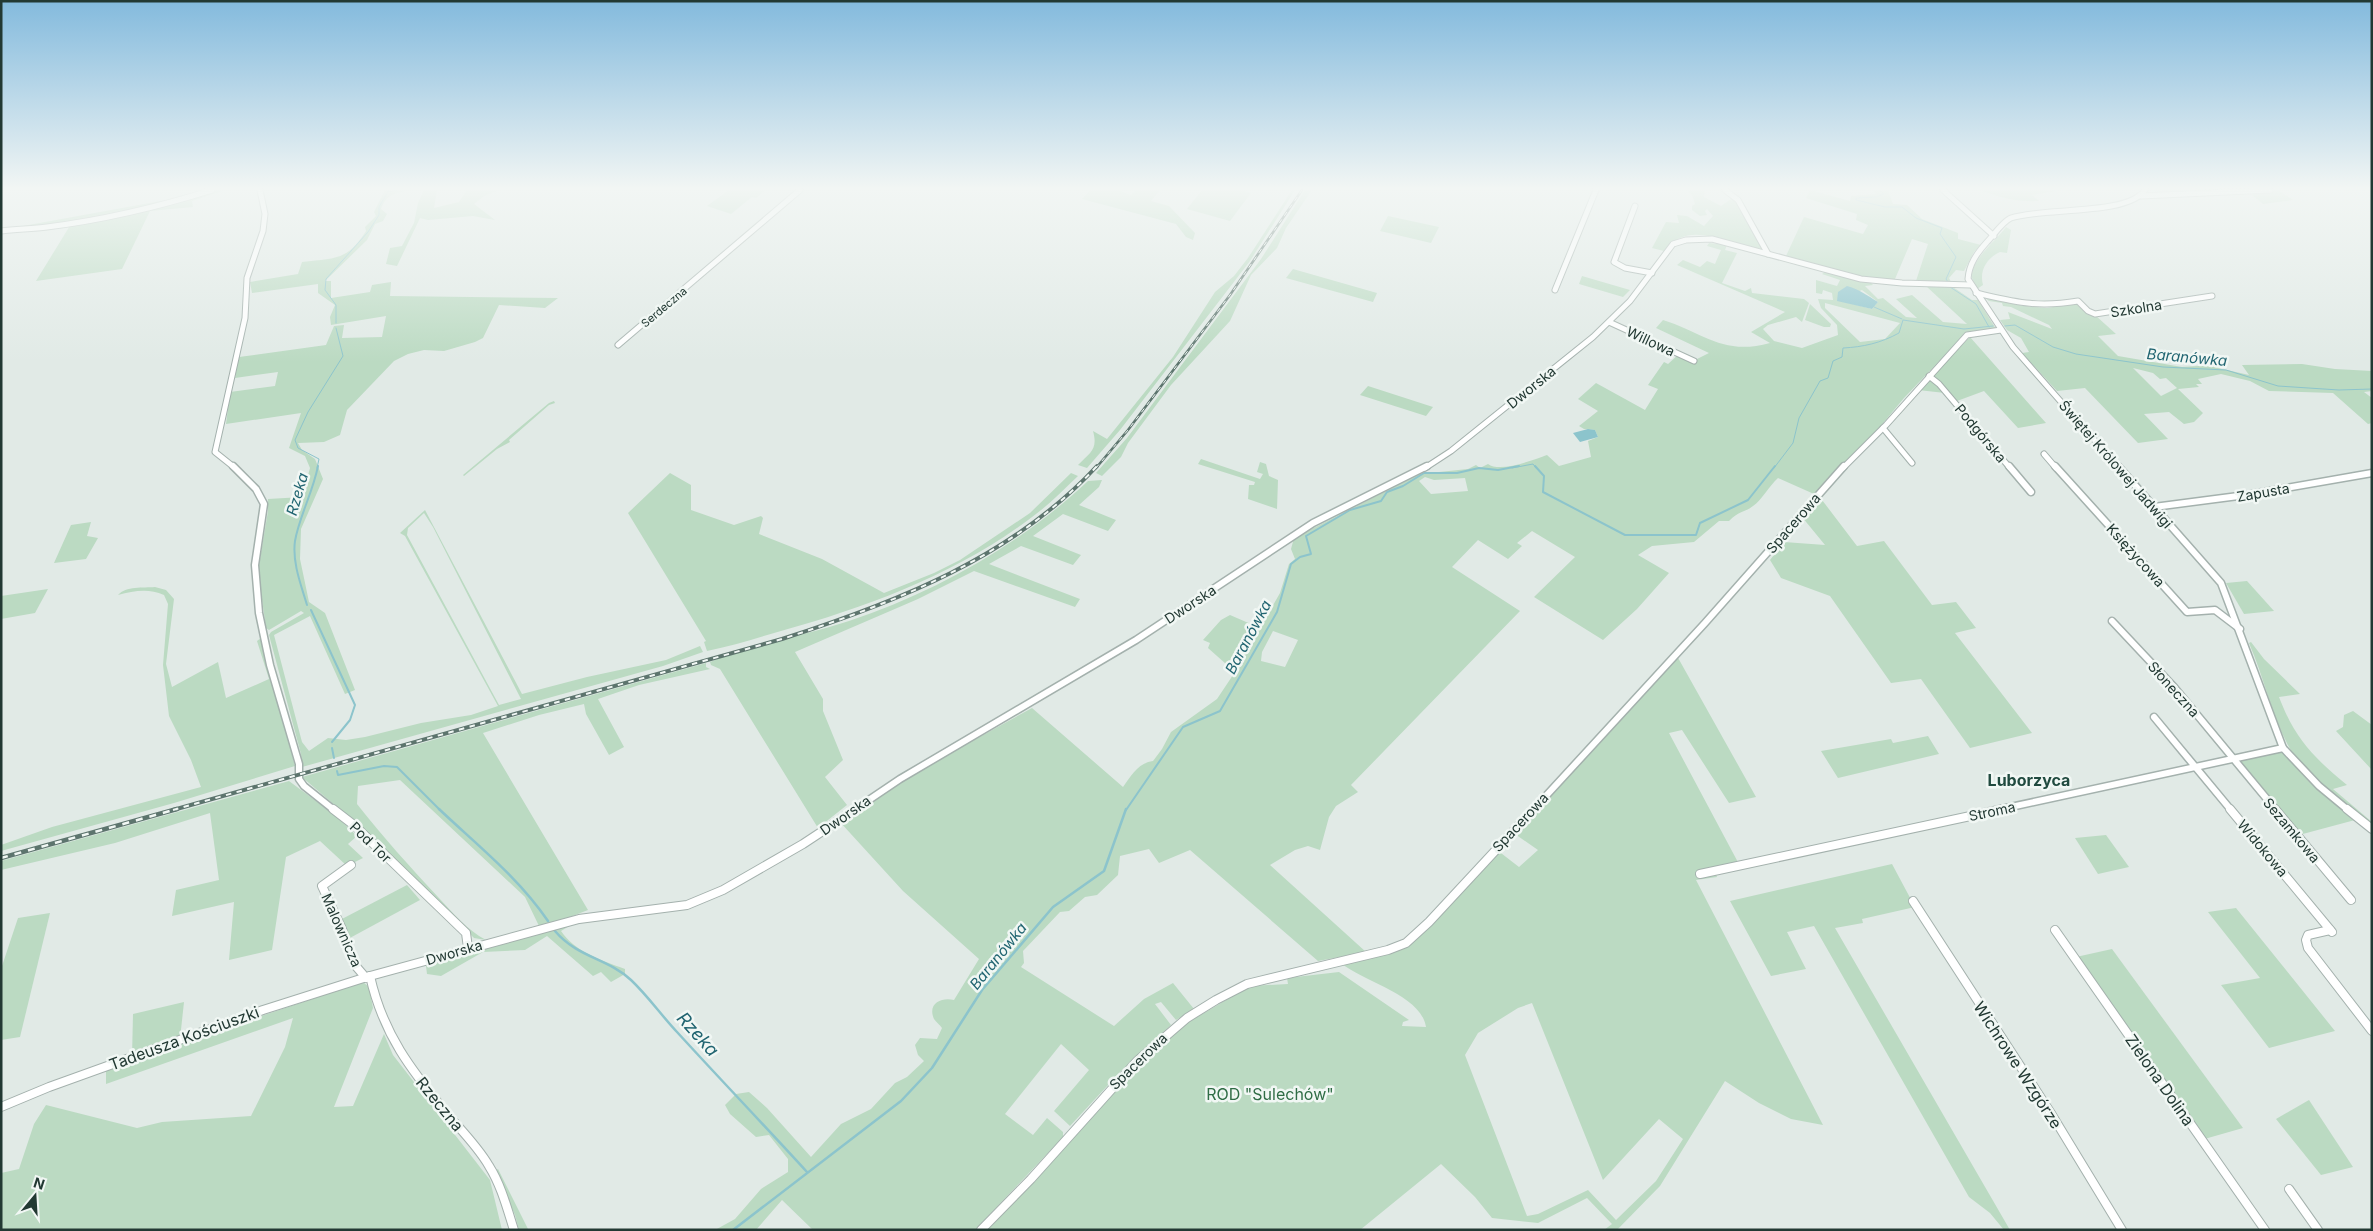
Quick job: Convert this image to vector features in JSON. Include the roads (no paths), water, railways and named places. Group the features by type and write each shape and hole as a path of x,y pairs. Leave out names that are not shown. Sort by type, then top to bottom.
{"street":[{"name":"Pod Tor","path":"257,247 247,278 245,318 215,452 256,488 263,499 264,504 255,564 256,592 267,647 299,764 301,783 355,826 466,933 468,948"},
{"name":"Serdeczna","path":"618,346 733,247"},
{"path":"1555,290 1572,247"},
{"path":"1619,247 1614,262 1625,268 1652,272"},
{"name":"Dworska","path":"368,977 579,919 687,905 723,890 803,844 900,779 1136,640 1313,523 1421,470 1507,406 1593,337 1630,301 1671,247"},
{"name":"Dworska","path":"1748,247 1860,279 1971,285"},
{"path":"1764,247 1768,254"},
{"path":"1971,285 1968,277 1969,269 1983,247"},
{"name":"Świętej Królowej Jadwigi","path":"1971,285 2013,347 2220,583 2228,597 2283,748 2319,786 2372,829"},
{"name":"Szkolna","path":"1976,293 2040,306 2078,301 2088,311 2095,314 2212,296"},
{"name":"Willowa","path":"1609,322 1694,361"},
{"name":"Spacerowa","path":"981,1230 1046,1161 1105,1093 1149,1048 1170,1030 1233,990 1247,984 1348,958 1388,950 1406,943 1429,922 1705,623 1790,528 1829,481 1883,428 1967,335 2001,330"},
{"name":"Podgórska","path":"1929,376 1939,384 2031,492"},
{"path":"1883,428 1912,463"},
{"name":"Księżycowa","path":"2044,454 2187,612 2215,610 2240,629"},
{"name":"Zapusta","path":"2154,507 2246,495 2372,473"},
{"name":"Słoneczna","path":"2112,621 2174,686 2233,759"},
{"name":"Widokowa","path":"2154,717 2331,931 2308,935 2306,940 2308,948 2372,1031"},
{"name":"Stroma","path":"1700,874 2283,748"},
{"name":"Sezamkowa","path":"2233,759 2351,900"},
{"name":"Malownicza","path":"351,865 322,886 342,929 354,964 368,977"},
{"name":"Wichrowe Wzgórze","path":"1913,900 2052,1115 2122,1230"},
{"name":"Zielona Dolina","path":"2055,930 2265,1230"},
{"name":"Tadeusza Kościuszki","path":"1,1107 49,1087 263,1010 368,977"},
{"name":"Rzeczna","path":"368,977 374,1002 383,1024 395,1045 493,1171 505,1198 514,1230"},
{"path":"2289,1189 2318,1230"}],"water":[{"path":"1847,286 1860,291 1878,302 1872,309 1837,301 1838,292"},
{"path":"1588,429 1595,430 1598,437 1580,442 1573,433"}],"waterway":[{"name":"Rzeka","path":"336,323 336,305 325,290 326,279 354,247"},
{"path":"1948,282 1946,279 1956,257 1949,247"},
{"path":"1950,287 1976,304 1989,326"},
{"path":"1874,307 1902,319"},
{"name":"Baranówka","path":"1774,468 1793,443 1799,418 1820,381 1828,378 1833,361 1842,357 1843,348 1872,344 1899,333 1903,320 1964,329 1989,326"},
{"name":"Baranówka","path":"2005,326 2015,325 2053,347 2076,354 2163,367 2226,370 2278,386 2339,390 2372,389"},
{"name":"Baranówka","path":"1989,326 1993,326"},
{"name":"Rzeka","path":"317,468 319,459 298,448 295,440 308,412 343,356 336,328"},
{"name":"Baranówka","path":"1512,468 1533,464 1536,468"},
{"name":"Rzeka","path":"307,605 296,565 294,549 318,466"},
{"name":"Baranówka","path":"1126,810 1183,727 1220,711 1277,612 1291,564 1300,557 1311,554 1306,536 1350,510 1381,501 1387,492 1403,486 1424,473 1457,473 1479,468 1498,470 1519,466"},
{"name":"Baranówka","path":"1535,466 1544,476 1543,492 1625,535 1696,535 1700,523 1748,500 1775,466"},
{"name":"Rzeka","path":"311,610 355,705 350,720 332,742"},
{"name":"Rzeka","path":"332,748 334,758"},
{"name":"Rzeka","path":"337,771 338,775 384,766 397,767 439,809"},
{"name":"Rzeka","path":"439,809 524,890 548,921"},
{"name":"Baranówka","path":"733,1230 901,1101 932,1068 982,990 1053,907 1104,871 1126,809"},
{"name":"Rzeka","path":"555,931 573,947 612,967 631,980 807,1172"}],"railway":[{"path":"1096,468 1128,430 1230,295 1263,247"},
{"path":"173,810 782,639 868,609 951,573 991,551 1029,526 1064,498 1097,466"},
{"path":"1,858 177,809"}],"district":[{"name":"Luborzyca","path":"2029,780"}],"park label":[{"name":"ROD \"Sulechów\"","path":"1270,1094"}]}
